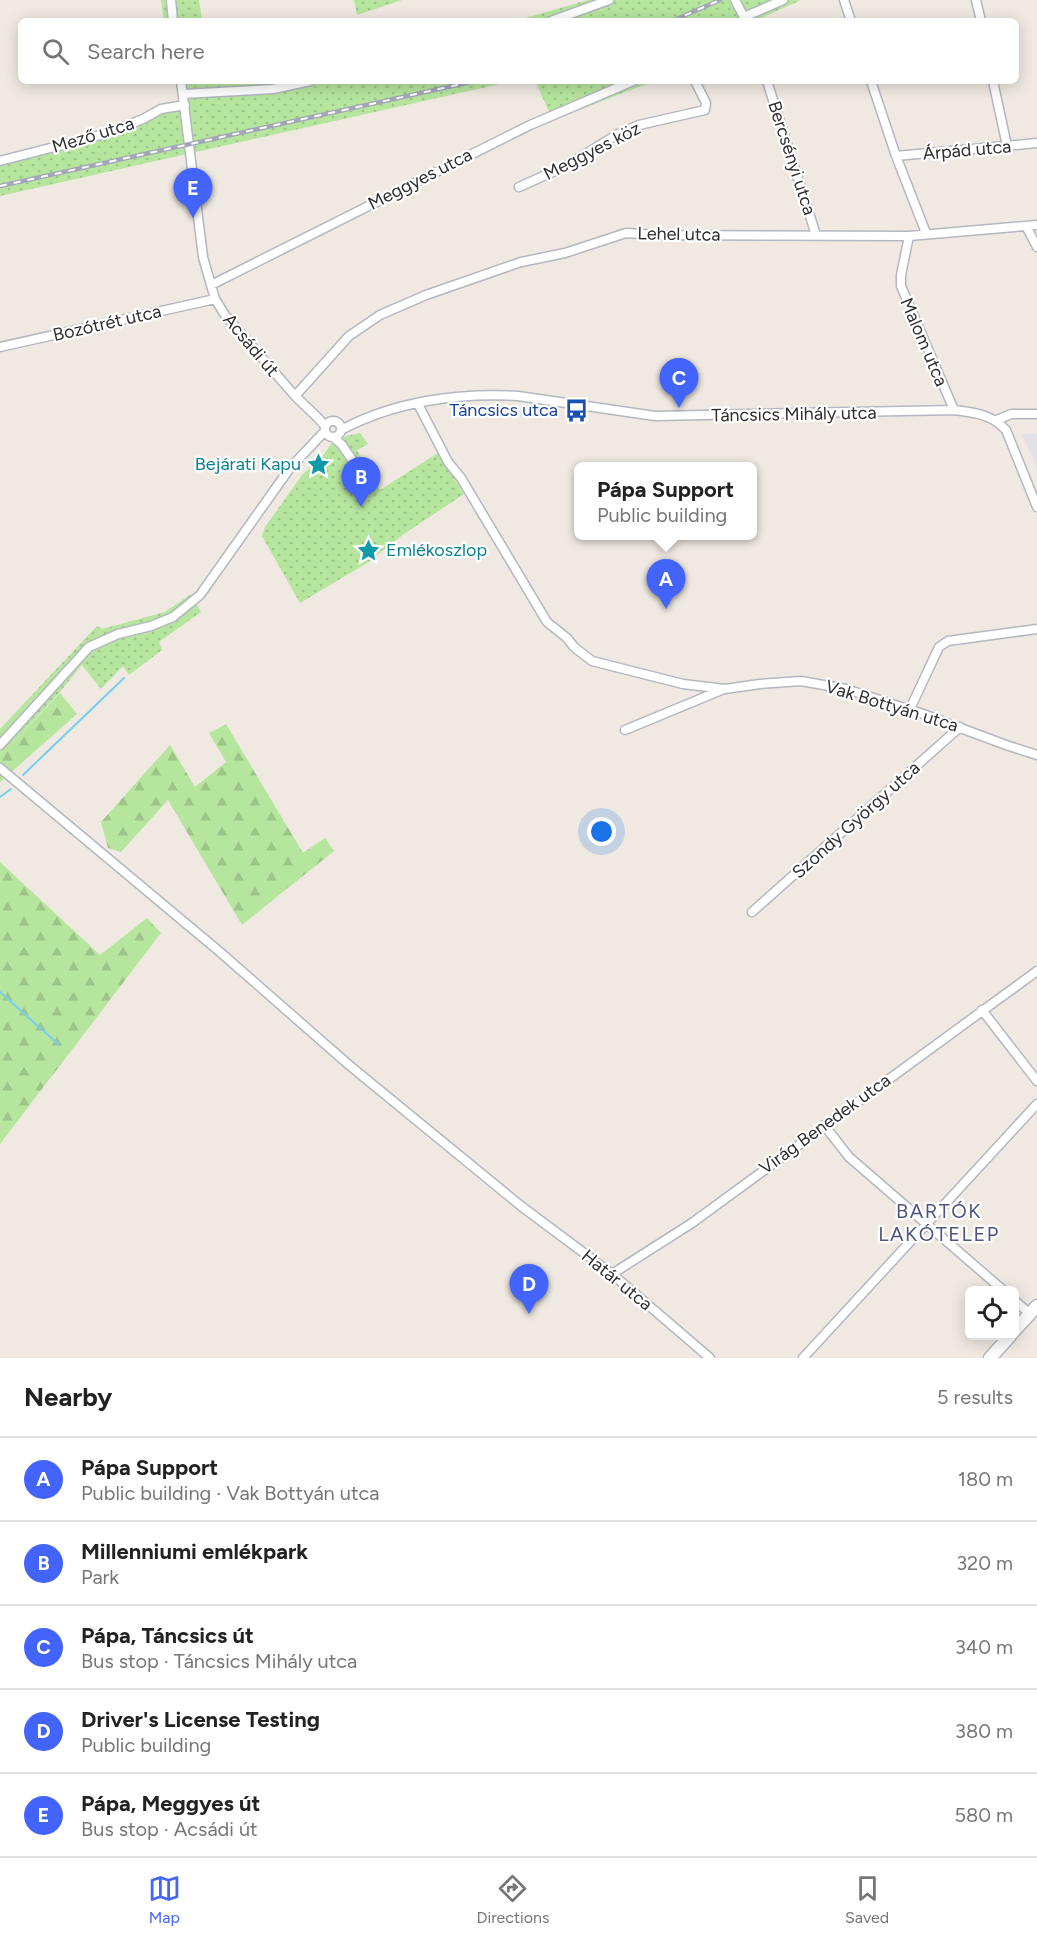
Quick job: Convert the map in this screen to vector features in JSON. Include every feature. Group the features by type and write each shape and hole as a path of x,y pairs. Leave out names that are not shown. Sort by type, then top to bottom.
{"street":[{"path":"171,0 173,18"},
{"path":"559,18 609,0"},
{"path":"735,0 744,18"},
{"path":"747,18 783,0"},
{"path":"844,0 850,18"},
{"path":"976,0 980,18"},
{"name":"Acsádi út","path":"182,84 204,257 215,299 225,315 295,396 332,430"},
{"path":"183,94 273,88 294,84"},
{"name":"Meggyes utca","path":"211,285 528,126 626,84"},
{"name":"Meggyes köz","path":"519,187 566,166 618,134 639,125 705,110 706,103 696,84"},
{"name":"Bercsényi utca","path":"768,84 816,235"},
{"path":"872,84 896,156 926,233"},
{"path":"994,84 1007,146"},
{"name":"Mező utca","path":"0,161 105,134 161,110 185,105"},
{"name":"Árpád utca","path":"896,156 1037,143"},
{"name":"Lehel utca","path":"295,396 349,336 380,315 426,295 521,262 565,253 626,233 909,236 1037,225"},
{"path":"1026,226 1037,247"},
{"name":"Malom utca","path":"909,236 901,286 954,410"},
{"name":"Bozótrét utca","path":"0,347 215,299"},
{"name":"Táncsics Mihály utca","path":"332,430 394,409 456,397 496,395 518,396 655,416 954,410 982,413 997,420"},
{"name":"Vak Bottyán utca","path":"418,404 448,462 461,478 547,622 592,661 683,684 724,689 801,681 819,683 910,709 1006,746 1037,755"},
{"path":"1037,414 1011,414 997,420 1006,430 1037,507"},
{"path":"0,745 89,647 100,640 151,626 173,617 200,595 291,468 315,442 332,430 365,479"},
{"path":"910,709 939,647 948,641 1037,629"},
{"path":"625,730 724,689"},
{"name":"Szondy György utca","path":"752,912 960,727"},
{"name":"Határ utca","path":"0,768 211,944 349,1065 521,1206 612,1274 710,1358"},
{"name":"Virág Benedek utca","path":"612,1274 692,1223 1037,971"},
{"path":"982,1010 1037,1081"},
{"path":"803,1358 1037,1104"},
{"path":"824,1125 849,1156 998,1286"},
{"path":"1019,1302 1034,1310 1019,1326"},
{"path":"990,1358 1006,1340"}],"shaded area":[{"path":"1022,434 1037,434 1037,468"}],"green space":[{"path":"161,0 199,0 202,18 164,18"},
{"path":"354,0 402,0 357,15"},
{"path":"588,0 801,0 762,18 525,18"},
{"path":"176,84 500,84 0,196 0,156 99,133 179,102"},
{"path":"536,84 646,84 553,120"},
{"path":"360,433 368,444 357,450 380,490 438,453 464,494 404,534 367,563 300,603 262,536 265,527 302,475 322,457 331,444 340,442 346,436"},
{"path":"191,594 201,612 159,642 162,650 129,675 123,666 101,689 82,665 0,756 0,729 97,626 102,629 165,612"},
{"path":"60,693 77,714 0,782 0,756"},
{"path":"226,724 303,853 325,838 334,851 242,925 168,800 121,852 108,848 101,822 170,745 195,787 226,762 209,733"},
{"path":"0,862 100,955 147,918 161,933 0,1144"}],"waterway":[{"path":"23,775 124,678"},
{"path":"0,797 11,789"},
{"path":"0,992 59,1045"}],"railway":[{"path":"679,18 720,0"},
{"path":"0,186 461,84"}],"place":[{"name":"Pápa, Meggyes út","path":"193,218"},
{"name":"Pápa, Táncsics út","path":"679,408"},
{"name":"Táncsics utca","path":"576,410"},
{"name":"Bejárati Kapu","path":"319,464"},
{"name":"Millenniumi emlékpark","path":"361,507"},
{"name":"Emlékoszlop","path":"368,550"},
{"name":"Pápa Support","path":"666,609"},
{"name":"Driver's License Testing","path":"529,1314"}],"district":[{"name":"BARTÓK LAKÓTELEP","path":"939,1222"}]}
